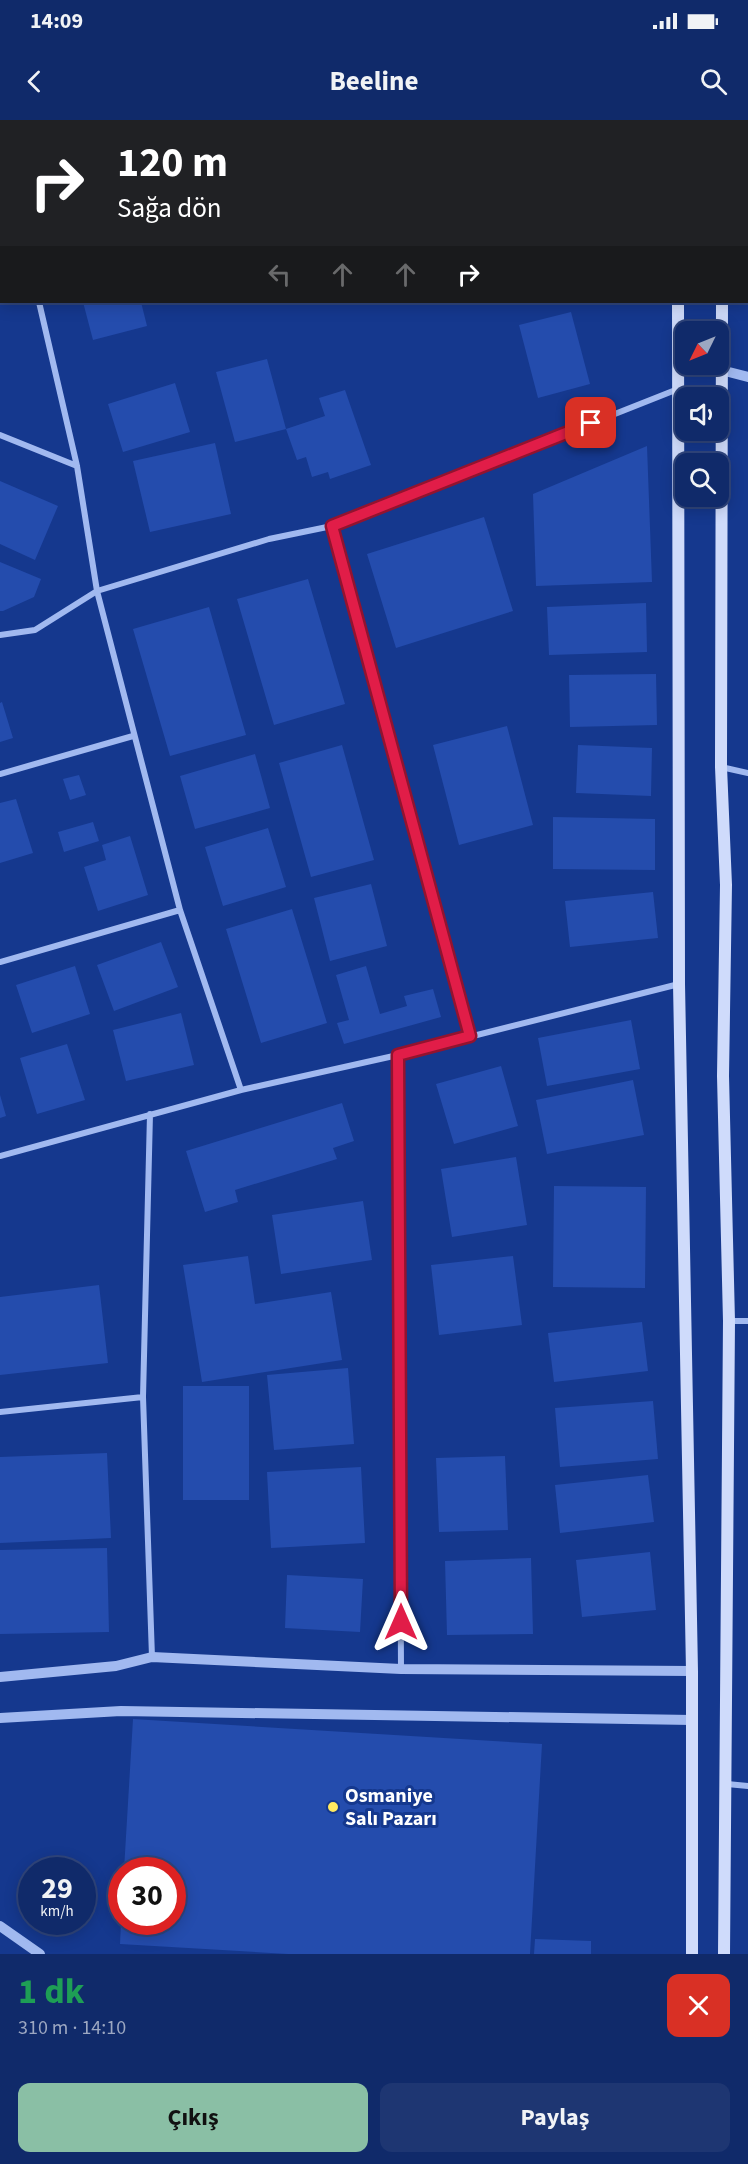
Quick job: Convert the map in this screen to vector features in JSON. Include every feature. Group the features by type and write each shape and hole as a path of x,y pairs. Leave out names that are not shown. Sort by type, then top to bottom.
{"main road":[{"path":"678,303 678,387"},
{"path":"722,303 722,321"},
{"path":"721,375 721,767 726,885 723,1076 729,1321 724,1954"},
{"path":"678,441 679,984 692,1671 692,1954"}],"street":[{"path":"39,303 77,466 97,591 133,736 180,910 241,1090"},
{"path":"729,372 748,377"},
{"path":"0,635 35,630 97,591 269,539 332,526 675,390"},
{"path":"0,435 77,466"},
{"path":"332,526 470,1036"},
{"path":"0,774 133,736"},
{"path":"721,767 748,773"},
{"path":"0,962 180,910"},
{"path":"0,1156 241,1090 398,1055 679,984"},
{"path":"398,1055 401,1669"},
{"path":"150,1114 142,1397 152,1657"},
{"path":"729,1321 748,1321"},
{"path":"0,1412 142,1397"},
{"path":"0,1677 116,1666 152,1657 401,1669 692,1671"},
{"path":"0,1718 121,1711 692,1720"},
{"path":"727,1784 748,1786"},
{"path":"0,1926 40,1954"}],"building":[{"path":"83,303 141,303 147,326 93,340"},
{"path":"571,312 590,384 538,398 519,325"},
{"path":"267,359 286,429 235,442 216,372"},
{"path":"175,383 190,432 123,452 108,404"},
{"path":"345,390 371,465 330,479 328,472 312,477 306,457 297,460 286,429 325,416 319,398"},
{"path":"215,443 231,514 150,532 133,461"},
{"path":"647,446 652,582 536,586 533,494"},
{"path":"0,481 58,506 35,560 0,544"},
{"path":"484,517 513,611 396,648 367,554"},
{"path":"0,562 41,579 34,597 3,611 0,611"},
{"path":"308,579 345,704 274,725 237,599"},
{"path":"646,603 647,652 549,655 547,607"},
{"path":"209,607 246,735 170,756 133,629"},
{"path":"656,674 657,725 570,727 569,675"},
{"path":"2,702 13,738 0,742 0,703"},
{"path":"507,726 533,825 459,845 433,745"},
{"path":"342,745 374,860 311,877 279,763"},
{"path":"578,745 652,748 651,796 576,793"},
{"path":"255,754 270,808 195,829 180,776"},
{"path":"79,775 86,795 70,800 63,779"},
{"path":"16,799 33,853 0,863 0,803"},
{"path":"553,817 655,819 655,870 553,869"},
{"path":"93,822 99,841 64,852 58,832"},
{"path":"268,828 286,887 223,906 205,847"},
{"path":"130,836 148,895 98,911 84,867 106,860 102,845"},
{"path":"371,884 387,946 330,961 314,898"},
{"path":"653,892 658,938 570,947 565,901"},
{"path":"292,909 327,1023 261,1043 226,929"},
{"path":"161,942 178,987 114,1011 97,965"},
{"path":"75,966 90,1014 32,1033 16,985"},
{"path":"366,966 380,1014 407,1006 404,996 433,989 441,1017 344,1044 337,1023 349,1020 336,975"},
{"path":"181,1013 194,1065 126,1081 113,1030"},
{"path":"631,1020 640,1069 547,1086 538,1038"},
{"path":"67,1044 85,1100 37,1114 20,1058"},
{"path":"501,1066 518,1126 454,1144 436,1084"},
{"path":"633,1080 644,1135 547,1154 536,1100"},
{"path":"0,1095 6,1116 0,1118"},
{"path":"342,1103 354,1141 333,1148 337,1159 235,1190 238,1202 205,1212 186,1151"},
{"path":"516,1157 527,1225 452,1237 441,1169"},
{"path":"554,1186 646,1187 645,1288 553,1287"},
{"path":"363,1201 372,1260 281,1274 272,1215"},
{"path":"248,1256 255,1304 331,1292 342,1360 202,1382 183,1265"},
{"path":"513,1256 522,1325 439,1335 431,1265"},
{"path":"99,1285 108,1363 0,1375 0,1297"},
{"path":"642,1322 648,1371 554,1382 548,1333"},
{"path":"348,1368 354,1444 274,1450 267,1375"},
{"path":"183,1386 249,1386 249,1500 183,1500"},
{"path":"653,1401 658,1459 560,1467 555,1408"},
{"path":"107,1453 111,1538 0,1543 0,1457"},
{"path":"505,1456 508,1530 439,1532 436,1458"},
{"path":"361,1467 365,1543 271,1548 267,1472"},
{"path":"648,1475 654,1522 560,1533 555,1485"},
{"path":"107,1548 109,1632 0,1634 0,1550"},
{"path":"650,1552 656,1610 582,1617 576,1560"},
{"path":"531,1558 533,1634 447,1635 445,1561"},
{"path":"287,1575 363,1579 360,1632 285,1628"},
{"name":"Osmaniye Salı Pazarı","path":"133,1719 542,1744 530,1954 288,1954 120,1944 120,1935 186,1935 186,1857 125,1857"},
{"path":"535,1939 591,1941 591,1954 534,1954"}],"place":[{"name":"Osmaniye Salı Pazarı","path":"333,1807"}],"route":[{"path":"401,1622 398,1055 470,1036 332,526 591,423"}]}
